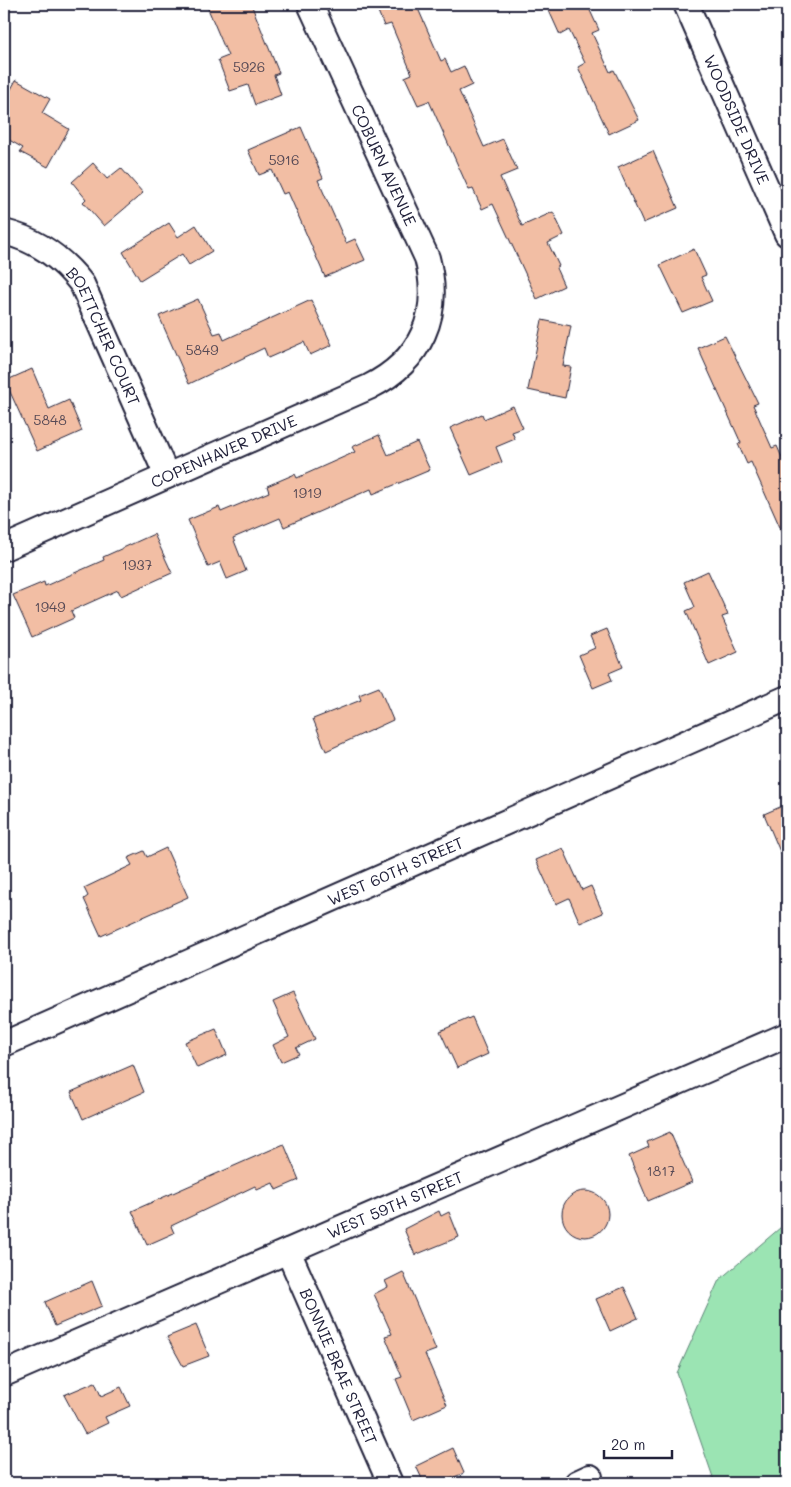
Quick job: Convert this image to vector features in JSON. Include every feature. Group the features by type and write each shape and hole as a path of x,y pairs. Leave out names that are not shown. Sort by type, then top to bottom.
{"street":[{"name":"COBURN AVENUE","path":"310,4 427,258 432,294 430,313 425,331"},
{"name":"WOODSIDE DRIVE","path":"686,4 787,234"},
{"name":"BOETTCHER COURT","path":"4,232 37,243 49,251 72,271 82,284 167,476"},
{"name":"COPENHAVER DRIVE","path":"4,548 388,378 406,361 425,331"},
{"name":"WEST 60TH STREET","path":"4,1044 787,698"},
{"name":"WEST 59TH STREET","path":"4,1374 787,1035"},
{"name":"BONNIE BRAE STREET","path":"288,1251 390,1483"}],"green space":[{"path":"787,1222 787,1483 715,1483 677,1373 719,1280"}],"building":[{"path":"206,4 251,4 279,73 274,75 281,95 255,105 248,85 230,91 218,60 228,56"},
{"path":"375,4 416,4 441,61 445,59 451,72 464,66 472,85 459,91 484,147 503,139 517,170 500,177 522,226 553,212 564,235 548,243 559,266 556,268 564,286 537,299 493,204 482,209 473,189 469,190 429,101 418,105 405,77 412,74 391,24 384,26"},
{"path":"546,4 587,4 599,30 592,33 610,72 614,70 639,120 609,134 578,67 585,63 569,30 560,35"},
{"path":"16,80 50,99 42,113 69,129 48,167 20,152 23,148 4,137 4,102"},
{"path":"301,127 323,178 318,180 346,243 355,239 365,260 325,277 288,192 283,194 272,170 259,175 248,150"},
{"path":"653,151 678,208 643,223 618,167"},
{"path":"93,163 107,179 121,168 143,193 104,226 83,202 86,199 72,182"},
{"path":"169,223 178,237 196,225 212,251 189,265 182,254 140,280 123,252"},
{"path":"694,249 706,275 701,277 712,301 683,313 660,265"},
{"path":"198,299 214,334 221,332 224,340 311,300 332,345 310,355 304,342 268,358 264,348 189,384 159,316"},
{"path":"542,320 571,326 563,366 571,367 565,398 528,390"},
{"path":"725,336 758,403 753,405 772,448 777,446 787,469 787,543 751,462 747,464 738,444 741,443 698,348"},
{"path":"32,369 49,409 69,400 82,431 37,451 5,381"},
{"path":"513,406 523,428 512,432 515,439 496,447 502,462 471,475 450,428 482,414 484,419"},
{"path":"379,435 388,455 417,442 430,470 373,494 371,489 284,527 280,518 233,538 246,571 227,579 220,562 208,567 188,520 219,507 221,512 269,492 267,486 295,474 297,478 355,452 352,447"},
{"path":"154,534 172,573 121,596 118,590 71,611 74,618 32,637 13,595 44,582 45,586 104,560 103,557"},
{"path":"708,571 728,615 722,617 738,652 709,665 686,611 695,607 684,582"},
{"path":"607,629 623,667 609,673 612,680 593,688 579,655 595,648 590,636"},
{"path":"379,687 393,720 326,751 313,719 361,700 359,695"},
{"path":"787,804 787,868 764,814"},
{"path":"166,848 188,897 101,936 84,899 88,896 84,888 132,865 128,858 144,851 147,857"},
{"path":"563,848 582,890 591,886 603,913 580,923 569,898 556,904 536,860"},
{"path":"293,993 315,1039 296,1048 299,1054 281,1062 273,1045 289,1037 273,1002"},
{"path":"472,1017 488,1054 457,1068 440,1031"},
{"path":"216,1029 227,1055 197,1068 185,1042"},
{"path":"133,1065 144,1092 83,1119 71,1092"},
{"path":"670,1132 692,1182 648,1201 629,1156 649,1147 647,1142"},
{"path":"284,1144 299,1180 276,1190 273,1183 257,1190 255,1186 171,1226 174,1233 147,1245 132,1211"},
{"path":"580,1191 590,1191 602,1197 607,1205 607,1223 602,1231 594,1236 580,1237 572,1234 565,1227 562,1219 562,1209 565,1201 572,1194"},
{"path":"439,1211 441,1216 449,1212 459,1237 415,1255 404,1229"},
{"path":"403,1272 436,1350 425,1354 447,1405 413,1420 396,1379 402,1377 385,1336 392,1334 374,1294 388,1287 385,1281"},
{"path":"92,1281 102,1306 55,1326 45,1302"},
{"path":"624,1287 638,1318 610,1331 596,1299"},
{"path":"196,1325 209,1356 183,1366 167,1337"},
{"path":"95,1382 101,1396 121,1387 130,1406 105,1417 108,1423 85,1434 64,1395"},
{"path":"453,1448 464,1473 440,1483 424,1483 416,1466"}]}
